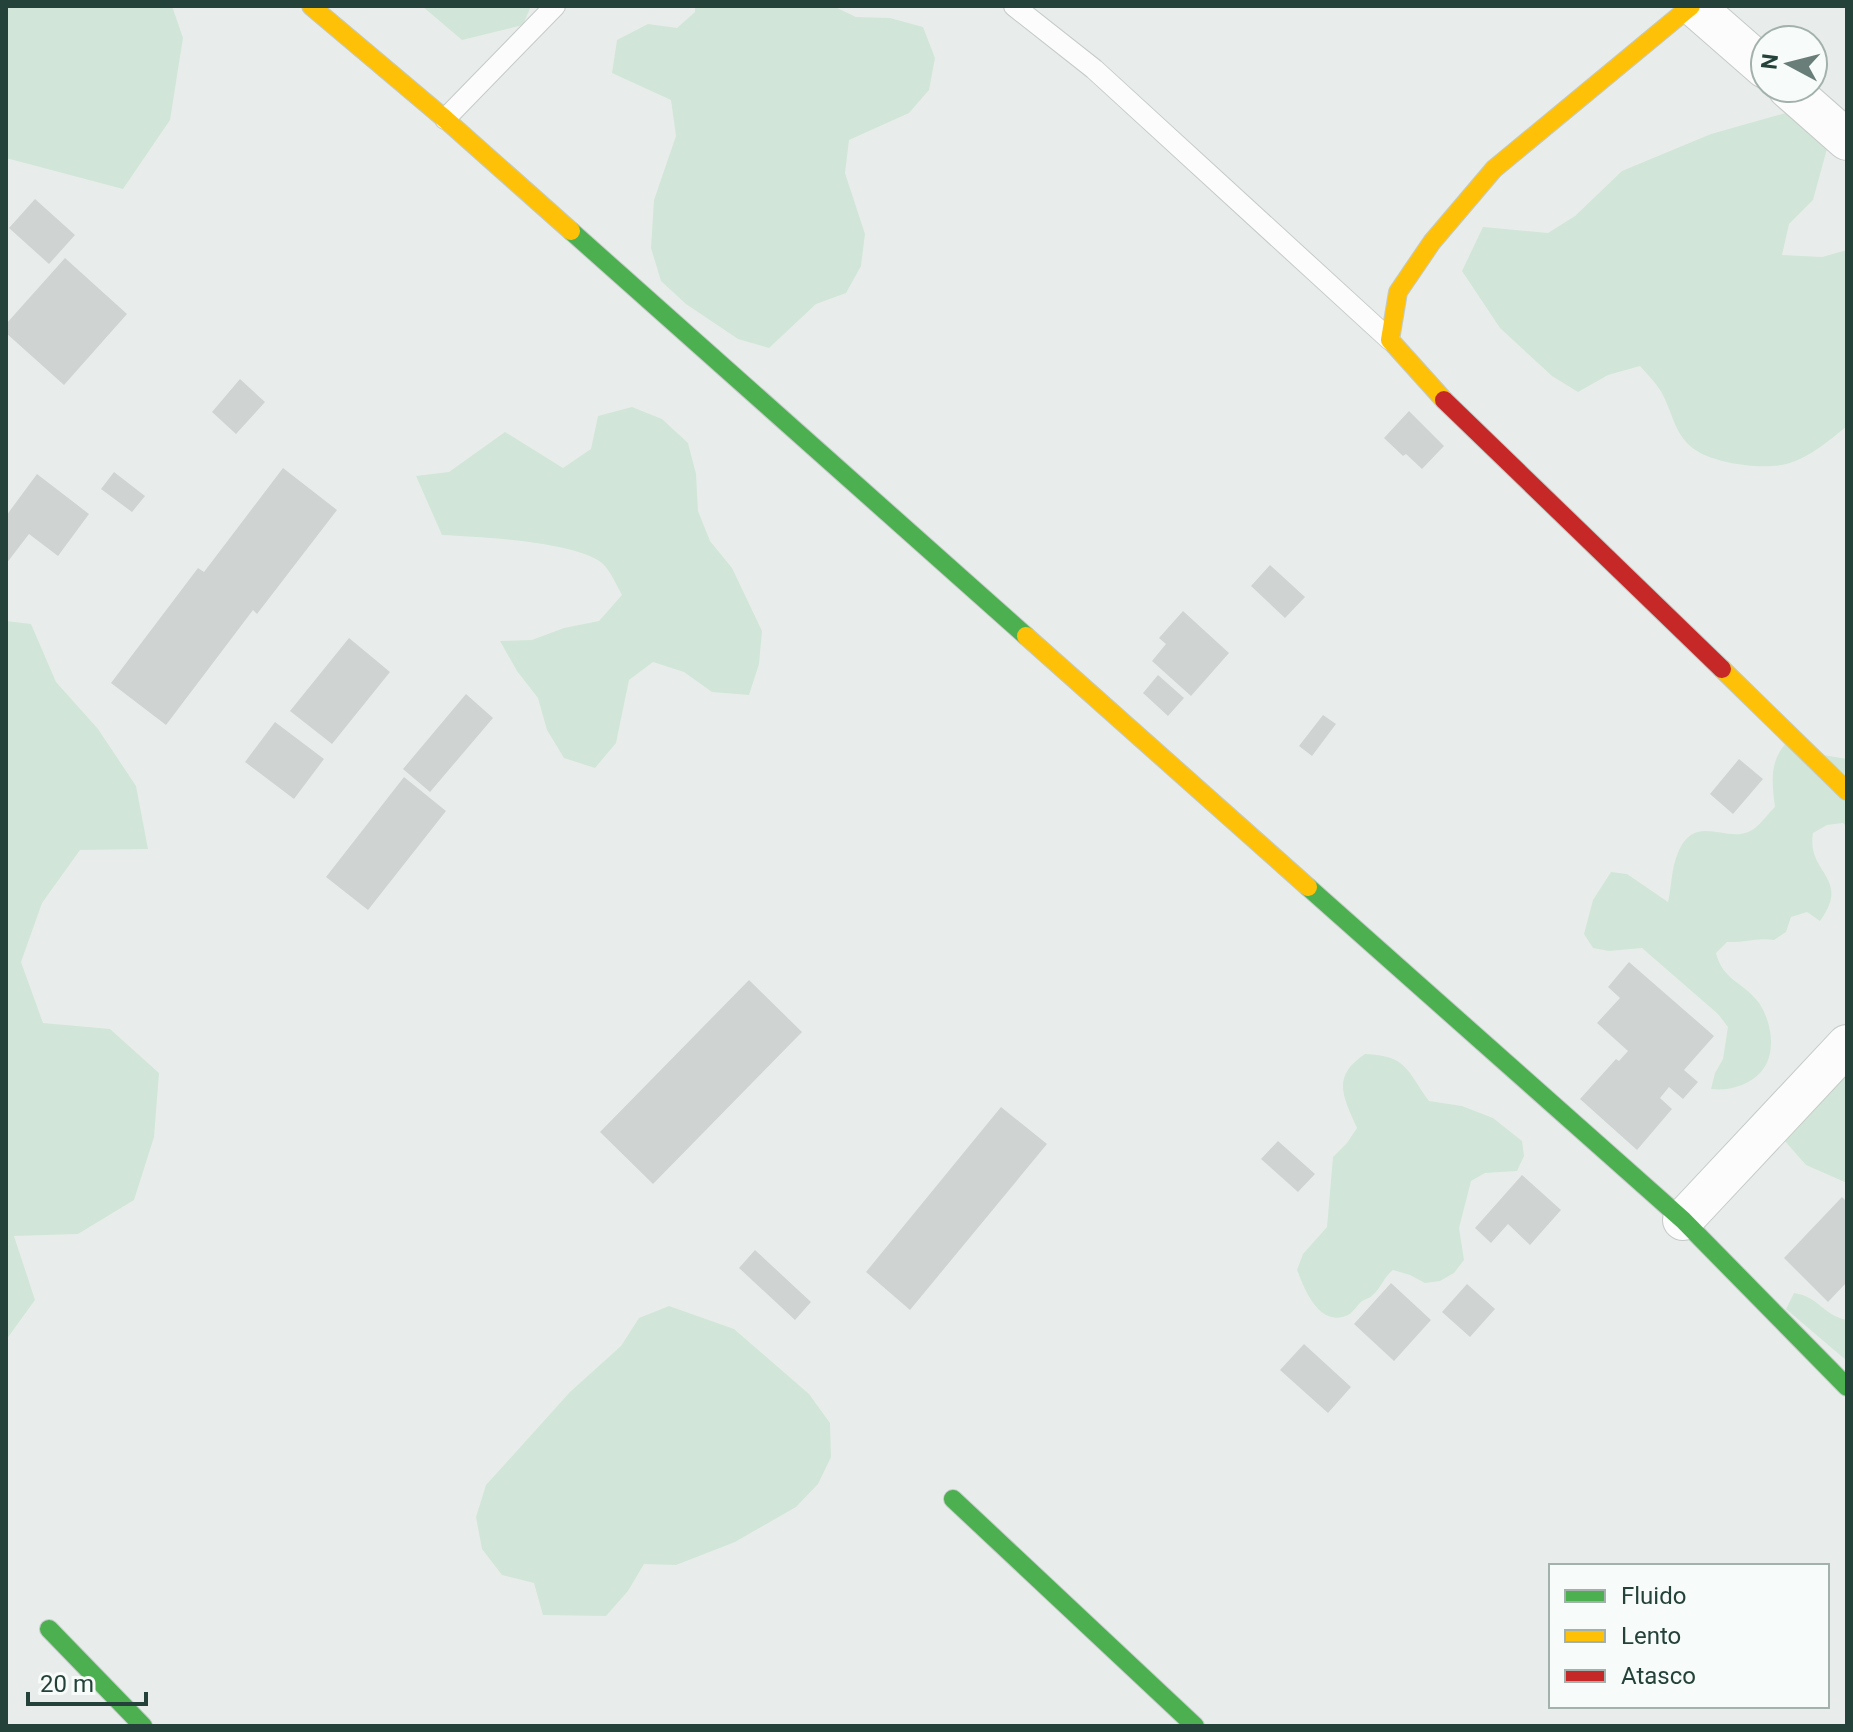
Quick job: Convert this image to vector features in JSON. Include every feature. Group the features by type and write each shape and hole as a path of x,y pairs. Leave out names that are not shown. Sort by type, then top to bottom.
{"street":[{"path":"311,6 445,119 1683,1220 1847,1387"},
{"path":"1749,54 1692,6 1494,169 1432,242 1398,292 1390,340 1441,397 1847,791"},
{"path":"1806,104 1847,140"},
{"path":"1683,1220 1847,1045"},
{"path":"953,1499 1195,1726"},
{"path":"49,1629 143,1726"}],"lane":[{"path":"445,119 555,6"},
{"path":"1014,6 1094,69 1390,340"}],"green space":[{"path":"6,6 172,6 183,38 170,120 123,189 6,158"},
{"path":"422,6 531,6 523,25 462,40"},
{"path":"695,6 833,6 856,17 890,18 923,27 935,58 929,90 909,113 849,140 845,173 865,234 861,266 846,293 816,304 769,348 738,339 686,304 661,281 651,248 654,200 676,136 671,100 612,73 617,40 648,24 677,28 695,12"},
{"path":"1807,107 1831,134 1813,200 1789,224 1782,255 1822,257 1847,250 1847,426 1798,460 1779,465 1752,466 1723,461 1698,452 1684,439 1660,390 1640,366 1608,375 1578,392 1552,376 1500,328 1462,271 1483,227 1548,233 1575,216 1622,171 1711,134"},
{"path":"632,407 662,419 688,443 696,474 698,511 710,541 732,568 762,631 759,664 749,695 712,692 684,672 653,662 629,680 616,743 595,768 564,758 547,730 538,698 517,671 500,641 532,640 564,628 599,621 622,595 611,574 602,563 588,556 549,545 442,535 416,476 449,472 505,432 563,468 591,449 598,416"},
{"path":"6,621 31,624 56,682 98,729 136,786 148,849 80,850 42,903 21,962 43,1023 110,1029 159,1073 154,1137 134,1200 78,1234 14,1236 35,1300 6,1340"},
{"path":"1786,743 1799,751 1847,759 1847,827 1843,823 1827,825 1813,833 1816,858 1830,885 1831,894 1829,906 1820,921 1807,912 1791,917 1786,932 1774,940 1727,942 1716,953 1729,976 1759,1003 1770,1028 1771,1047 1766,1065 1750,1081 1731,1088 1711,1089 1723,1059 1728,1027 1718,1014 1642,948 1609,951 1593,948 1584,934 1593,900 1611,872 1627,874 1668,902 1676,859 1692,834 1710,831 1739,834 1759,825 1775,807 1774,765"},
{"path":"1365,1054 1398,1062 1410,1073 1429,1101 1462,1106 1493,1118 1522,1141 1524,1156 1517,1171 1485,1173 1471,1181 1459,1228 1464,1260 1454,1273 1440,1281 1425,1283 1393,1270 1373,1295 1350,1314 1338,1318 1321,1312 1315,1305 1297,1270 1303,1254 1327,1227 1333,1157 1357,1128 1344,1097 1344,1079 1354,1062"},
{"path":"1847,1073 1847,1183 1806,1165 1783,1139"},
{"path":"1794,1293 1810,1298 1832,1314 1847,1320 1847,1361 1786,1309"},
{"path":"669,1306 734,1329 809,1394 830,1423 831,1457 818,1484 796,1507 735,1542 676,1565 644,1564 628,1591 606,1616 543,1615 534,1583 502,1575 482,1549 476,1517 486,1485 570,1392 621,1346 639,1318"}],"building":[{"path":"35,199 75,235 49,264 9,228"},
{"path":"65,258 127,314 64,385 6,333 6,324"},
{"path":"240,379 265,402 236,434 212,412"},
{"path":"1409,411 1444,446 1422,469 1384,438"},
{"path":"283,468 337,510 257,614 253,610 166,725 111,683 198,568 204,572"},
{"path":"114,472 145,496 132,512 101,489"},
{"path":"37,474 89,514 58,556 29,534 6,564 6,516"},
{"path":"1270,565 1305,597 1285,618 1251,586"},
{"path":"1183,611 1229,653 1191,696 1152,661 1166,644 1159,638"},
{"path":"349,638 390,672 332,744 290,711"},
{"path":"1158,675 1184,698 1168,716 1143,693"},
{"path":"466,694 493,718 430,792 403,769"},
{"path":"1323,715 1336,724 1312,756 1299,746"},
{"path":"275,722 324,759 294,799 245,762"},
{"path":"1739,759 1763,779 1733,814 1710,794"},
{"path":"404,777 446,811 368,910 326,877"},
{"path":"1629,962 1714,1036 1684,1070 1698,1082 1683,1099 1669,1087 1660,1098 1672,1109 1637,1150 1580,1099 1616,1059 1619,1061 1628,1051 1597,1023 1620,998 1608,987"},
{"path":"749,980 802,1032 653,1184 600,1132"},
{"path":"1001,1107 1047,1144 910,1310 866,1272"},
{"path":"1278,1141 1315,1174 1298,1192 1261,1159"},
{"path":"1522,1175 1561,1210 1530,1245 1508,1224 1491,1243 1475,1228"},
{"path":"1842,1197 1847,1202 1847,1282 1828,1302 1784,1258"},
{"path":"755,1250 811,1302 795,1320 739,1268"},
{"path":"1391,1283 1431,1320 1394,1361 1354,1324"},
{"path":"1467,1284 1495,1309 1470,1337 1442,1312"},
{"path":"1304,1344 1351,1387 1328,1413 1280,1370"}],"traffic: fast":[{"path":"571,231 1026,636"},
{"path":"1308,887 1683,1220 1847,1387"},
{"path":"953,1499 1195,1726"},
{"path":"49,1629 143,1726"}],"traffic: slow":[{"path":"311,6 571,231"},
{"path":"1444,400 1390,340 1398,292 1432,242 1494,169 1691,6"},
{"path":"1026,636 1308,887"},
{"path":"1722,669 1847,791"}],"traffic: jam":[{"path":"1444,400 1722,669"}]}
